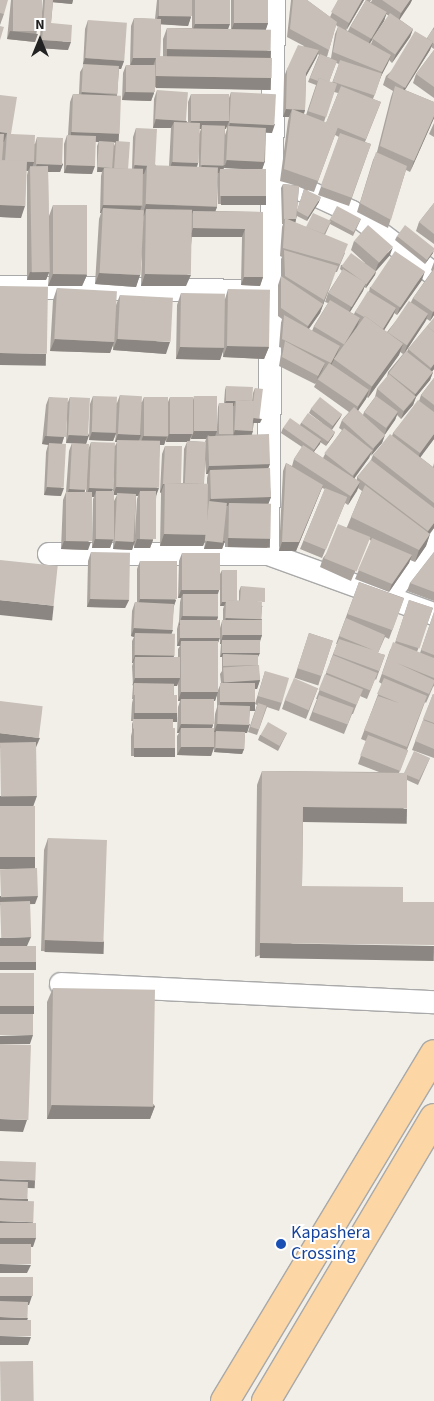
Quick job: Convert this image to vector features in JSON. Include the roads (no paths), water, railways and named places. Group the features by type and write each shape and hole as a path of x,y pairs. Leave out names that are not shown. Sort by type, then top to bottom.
{"main road":[{"path":"225,1401 434,1054"},
{"path":"266,1401 434,1118"}],"street":[{"path":"268,554 274,0"},
{"path":"273,182 309,192 352,212 434,274"},
{"path":"0,287 271,291"},
{"path":"387,597 434,539"},
{"path":"49,554 268,554 434,614"},
{"path":"61,984 434,1002"}],"place":[{"name":"Kapashera Crossing","path":"281,1244"}]}
